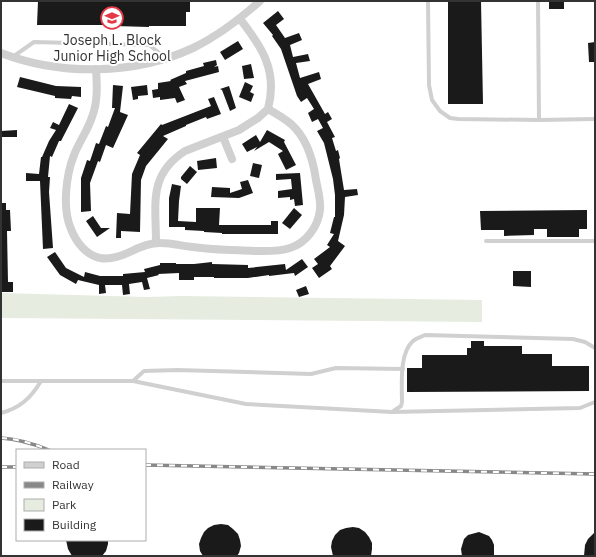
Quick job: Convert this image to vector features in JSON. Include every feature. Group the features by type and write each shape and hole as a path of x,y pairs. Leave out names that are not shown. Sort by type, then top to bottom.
{"street":[{"path":"1,53 50,66 81,69 127,67 167,58 194,47 222,31 260,1"},
{"path":"156,243 157,187 162,173 166,168 177,156 185,151 194,146 223,137 239,130 258,118 268,109 270,85 266,58 257,41 240,18"},
{"path":"96,69 95,106 88,127 74,155 68,179 67,207 70,228 82,247 99,258 120,256 156,243 214,249 284,250 294,246 307,237 316,225 320,209 313,163 305,142 296,129 289,122 268,109"},
{"path":"223,137 232,159"}],"lane":[{"path":"428,1 429,85 432,100 440,111 450,118 458,119 595,119"},
{"path":"538,1 539,120"},
{"path":"13,57 34,42 149,45 167,58"},
{"path":"486,241 595,241"},
{"path":"392,412 400,406 402,402 403,358 407,348 414,340 425,335 573,339 585,342 595,348"},
{"path":"133,381 144,371 177,370 310,374 336,368 403,369"},
{"path":"1,381 133,381 246,404 392,412 580,408 595,402"},
{"path":"1,413 19,406 28,399 41,381"}],"green space":[{"path":"1,293 147,297 181,296 482,300 482,322 1,318"}],"building":[{"name":"Joseph L. Block Junior High School","path":"38,1 190,1 190,12 186,12 186,26 149,27 115,25 37,25"},
{"path":"448,1 481,1 483,104 448,104"},
{"path":"549,1 564,1 564,9 549,9"},
{"path":"278,11 284,19 276,25 285,38 299,33 302,40 290,45 293,57 308,54 310,61 296,63 300,78 319,72 321,79 308,84 325,114 328,112 332,119 327,122 335,137 332,138 340,158 344,190 357,189 358,195 345,197 344,215 338,241 345,246 330,266 332,269 319,278 312,268 318,264 314,259 330,247 327,245 334,234 330,233 335,217 333,179 324,143 317,131 323,128 318,119 312,122 308,113 314,109 307,98 301,102 297,96 281,49 272,36 273,35 263,23"},
{"path":"238,41 243,49 225,60 220,52"},
{"path":"595,42 595,62 589,62 588,43"},
{"path":"216,60 217,65 214,67 218,66 219,72 185,81 187,84 179,87 185,100 177,103 175,98 160,100 160,97 153,98 152,90 158,89 158,83 171,81 170,80 186,73 186,71 204,66 203,63"},
{"path":"251,64 254,78 244,79 242,66"},
{"path":"20,77 56,86 81,87 81,97 72,96 71,99 55,98 55,96 17,87"},
{"path":"245,82 253,86 250,92 254,94 251,102 239,97"},
{"path":"113,85 123,86 120,112 128,115 113,148 106,145 100,162 98,161 90,183 91,211 81,212 81,178 87,160 90,161 96,143 99,144 106,126 108,127 115,108 112,108"},
{"path":"147,85 148,95 138,96 138,99 133,100 131,87"},
{"path":"229,86 236,108 230,111 222,90 220,89"},
{"path":"214,97 221,114 207,119 206,117 163,136 168,139 146,166 141,180 140,232 121,231 121,238 116,238 117,213 130,214 132,174 140,155 137,153 161,124 162,125 211,106 208,99"},
{"path":"69,104 78,108 61,141 59,141 52,157 50,156 48,177 50,177 49,192 53,248 43,249 40,181 26,181 26,173 39,174 41,157 56,130 50,128 53,122 59,125"},
{"path":"17,130 17,137 1,137 1,131"},
{"path":"267,130 285,140 284,142 296,165 286,170 278,154 283,151 269,142 254,151 257,147 247,152 242,144 256,135 260,142"},
{"path":"216,158 217,168 198,170 197,161"},
{"path":"253,163 262,165 259,178 250,176"},
{"path":"190,166 197,172 187,184 181,179 181,177"},
{"path":"300,173 303,205 295,206 294,199 290,200 290,197 278,198 278,191 292,189 291,179 276,180 276,174"},
{"path":"248,180 253,193 239,198 211,197 212,187 230,188 230,193 242,189 240,182"},
{"path":"172,184 181,186 178,221 196,222 196,208 220,208 219,225 271,225 271,221 278,221 278,234 222,234 185,230 185,227 169,227 169,198"},
{"path":"1,203 6,203 6,210 10,210 11,231 7,231 8,282 13,282 13,292 1,292"},
{"path":"294,208 302,215 290,229 282,223"},
{"path":"587,210 587,229 579,229 579,237 547,237 547,229 534,229 534,235 504,236 504,230 481,230 480,211"},
{"path":"93,216 101,228 110,228 97,237 86,221"},
{"path":"55,252 66,268 84,277 85,272 100,276 123,276 123,274 145,272 144,269 160,265 160,263 194,264 212,262 212,264 248,265 248,268 285,264 286,270 302,259 308,267 295,276 294,273 248,278 194,277 194,280 179,280 179,273 158,274 159,275 147,278 150,289 144,290 142,282 129,284 130,294 123,295 122,285 105,285 106,293 99,294 99,285 78,280 76,284 60,275 47,257"},
{"path":"513,271 531,271 531,287 513,286"},
{"path":"306,286 309,294 299,297 296,290"},
{"path":"471,341 484,341 484,346 522,346 522,354 552,354 552,366 589,366 589,391 407,392 407,368 422,368 422,355 467,355 467,348 471,348"},
{"path":"214,525 228,525 238,534 241,546 239,553 237,556 203,556 200,551 199,544 204,532"},
{"path":"353,527 359,528 369,537 372,543 371,556 333,556 331,547 335,535 340,530"},
{"path":"479,532 489,536 492,540 494,545 494,556 462,556 461,549 464,539 468,535"},
{"path":"595,532 595,556 584,556 585,545 588,539"},
{"path":"66,541 108,541 106,551 102,556 72,556 68,549"}],"railway":[{"path":"1,438 14,439 46,449"},
{"path":"146,465 595,474"},
{"path":"1,467 16,467"}],"place":[{"name":"Joseph L. Block Junior High School","path":"112,18"}]}
